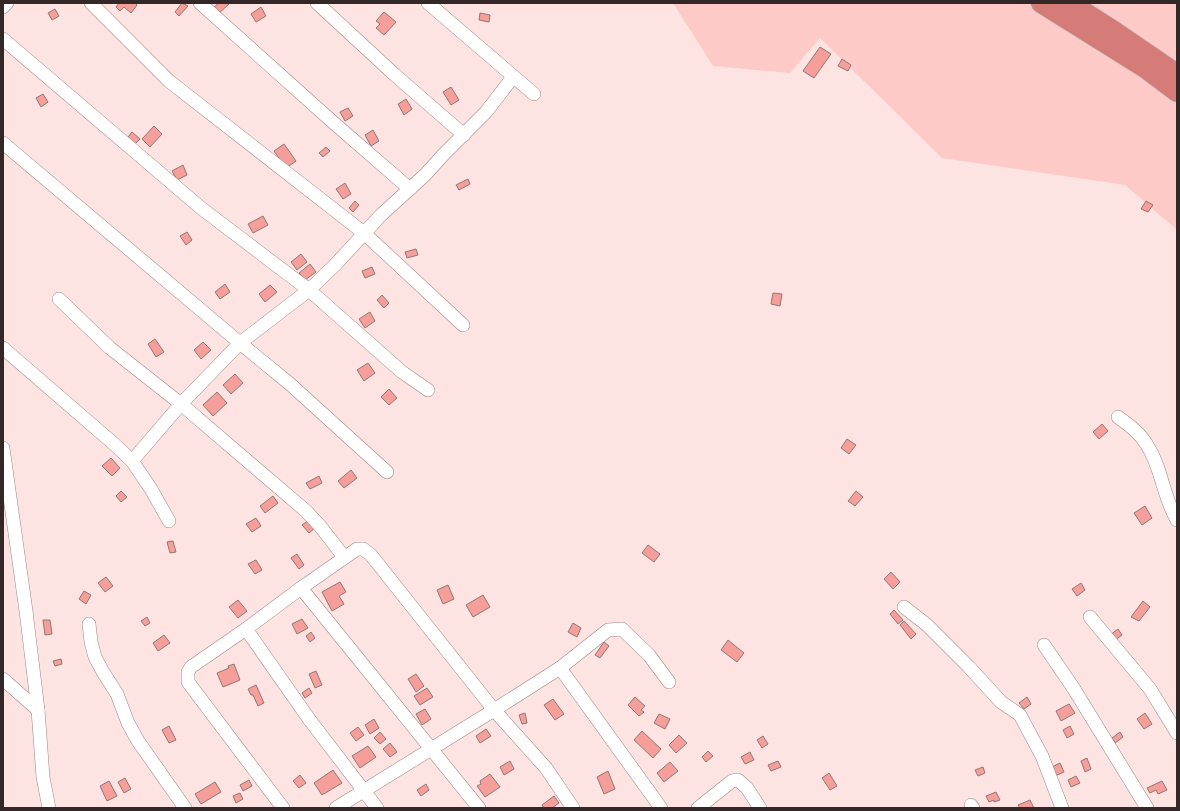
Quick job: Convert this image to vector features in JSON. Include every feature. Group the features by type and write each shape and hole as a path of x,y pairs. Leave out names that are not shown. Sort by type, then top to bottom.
{"highway":[{"path":"1041,3 1145,68 1177,92"},
{"path":"1070,3 1177,74"}],"street":[{"path":"3,7 7,3"},
{"path":"91,3 170,81 364,233 463,325"},
{"path":"200,3 335,124 410,188"},
{"path":"317,3 395,75 464,135"},
{"path":"428,3 534,94"},
{"path":"3,39 201,208 309,290 402,372 428,390"},
{"path":"132,461 181,404 240,343 309,290 335,265 381,215 425,175 486,112 513,77"},
{"path":"3,143 290,384 387,472"},
{"path":"59,298 110,348 181,404 306,511 320,526 344,557"},
{"path":"3,348 132,461 151,489 169,521"},
{"path":"1118,417 1134,429 1148,445 1168,502 1177,520"},
{"path":"3,448 26,610 38,710 43,777 49,808"},
{"path":"283,808 188,682 188,672 191,667 246,629 344,557 360,548 367,551 494,710 546,768 573,808"},
{"path":"301,588 478,808"},
{"path":"904,607 932,630 1001,702 1020,715 1042,756 1062,808"},
{"path":"1090,617 1150,690 1177,733"},
{"path":"89,624 95,658 117,694 128,723 138,741 185,808"},
{"path":"246,629 308,718 377,808"},
{"path":"336,808 560,668 608,630 622,629 649,655 669,682"},
{"path":"1044,645 1074,689 1147,808"},
{"path":"560,668 661,808"},
{"path":"3,679 38,710"},
{"path":"698,808 732,781 738,780 747,788 760,808"}],"shaded area":[{"path":"673,3 1177,3 1177,230 1125,185 942,158 820,38 790,73 713,66"}],"building":[{"path":"119,3 135,3 137,5 131,13 124,7 120,11 116,7"},
{"path":"182,3 188,6 179,16 175,12"},
{"path":"219,3 230,3 218,14 213,8"},
{"path":"261,7 266,16 256,22 251,14"},
{"path":"55,9 59,16 52,20 48,13"},
{"path":"384,12 396,22 384,35 376,28 380,24 376,21"},
{"path":"480,13 490,15 489,22 479,20"},
{"path":"820,47 831,54 814,78 803,71"},
{"path":"842,59 851,65 848,71 838,66"},
{"path":"451,87 459,100 451,105 443,92"},
{"path":"43,94 48,102 41,107 36,98"},
{"path":"406,99 412,109 404,115 398,104"},
{"path":"348,108 353,116 345,121 340,112"},
{"path":"154,126 162,134 150,147 142,139"},
{"path":"373,130 379,141 371,146 365,135"},
{"path":"132,132 140,139 135,144 128,137"},
{"path":"284,144 296,161 286,168 274,151"},
{"path":"326,147 330,151 323,157 319,153"},
{"path":"183,165 187,175 177,180 172,171"},
{"path":"468,179 470,184 459,190 456,185"},
{"path":"345,183 351,194 343,199 336,189"},
{"path":"355,201 359,205 353,212 349,208"},
{"path":"1146,201 1153,205 1148,212 1141,209"},
{"path":"263,216 268,225 253,233 248,224"},
{"path":"187,232 192,240 186,245 180,236"},
{"path":"416,249 418,255 407,258 405,252"},
{"path":"301,254 307,262 297,270 291,262"},
{"path":"310,264 316,272 305,280 299,273"},
{"path":"372,267 375,274 365,278 362,271"},
{"path":"225,284 230,292 220,299 215,292"},
{"path":"270,285 277,292 265,302 259,294"},
{"path":"773,293 782,294 780,306 771,304"},
{"path":"382,295 389,303 384,308 377,300"},
{"path":"370,312 375,321 365,328 359,319"},
{"path":"155,339 164,352 156,357 148,344"},
{"path":"203,342 211,350 201,359 194,350"},
{"path":"368,363 375,373 364,381 357,370"},
{"path":"235,374 243,383 231,394 223,385"},
{"path":"389,389 397,398 389,405 381,397"},
{"path":"217,392 227,403 213,416 203,405"},
{"path":"1102,424 1108,431 1099,439 1093,432"},
{"path":"847,439 856,445 849,454 841,448"},
{"path":"111,458 120,468 112,476 102,466"},
{"path":"351,470 357,478 344,488 338,481"},
{"path":"319,476 322,483 310,489 306,483"},
{"path":"121,491 127,497 121,502 116,496"},
{"path":"856,491 863,497 855,506 848,501"},
{"path":"273,496 278,503 265,513 260,506"},
{"path":"1145,506 1152,518 1142,525 1134,513"},
{"path":"256,518 261,526 252,532 246,524"},
{"path":"309,520 316,527 309,533 302,525"},
{"path":"173,541 176,552 170,553 167,542"},
{"path":"648,545 660,554 654,562 642,553"},
{"path":"297,554 304,565 299,569 291,558"},
{"path":"256,560 262,570 255,574 248,564"},
{"path":"891,572 900,582 893,589 884,579"},
{"path":"106,577 113,586 105,592 98,583"},
{"path":"340,582 346,592 339,596 344,604 332,611 322,592"},
{"path":"1081,583 1085,590 1077,596 1072,589"},
{"path":"448,585 454,599 443,604 437,590"},
{"path":"84,591 91,595 86,604 79,599"},
{"path":"483,595 490,607 473,617 466,605"},
{"path":"238,600 247,611 238,618 229,607"},
{"path":"1143,601 1150,607 1139,621 1131,617"},
{"path":"894,610 903,620 898,624 890,614"},
{"path":"147,617 150,623 145,626 141,621"},
{"path":"302,619 308,628 297,634 292,624"},
{"path":"43,620 50,620 52,634 45,635"},
{"path":"904,621 916,634 911,639 900,625"},
{"path":"573,623 581,628 577,637 568,632"},
{"path":"1118,629 1122,635 1114,641 1110,635"},
{"path":"311,632 315,638 310,642 306,636"},
{"path":"164,635 170,643 158,651 153,643"},
{"path":"728,640 744,653 737,662 721,650"},
{"path":"604,642 609,646 600,658 595,655"},
{"path":"61,659 62,664 55,666 53,661"},
{"path":"234,664 240,680 223,687 217,673"},
{"path":"316,671 322,685 315,688 309,674"},
{"path":"416,674 424,686 416,692 408,679"},
{"path":"256,685 264,703 258,706 253,695 251,695 248,689"},
{"path":"309,688 312,693 305,698 302,693"},
{"path":"427,688 433,697 420,705 414,696"},
{"path":"635,697 645,706 641,710 644,712 639,716 628,705"},
{"path":"1027,697 1031,704 1024,709 1019,703"},
{"path":"553,699 564,714 555,720 544,705"},
{"path":"1069,704 1075,713 1061,721 1056,711"},
{"path":"425,709 431,719 422,725 416,714"},
{"path":"525,713 527,723 522,724 519,715"},
{"path":"1145,713 1152,724 1144,729 1137,719"},
{"path":"659,714 670,719 665,729 654,723"},
{"path":"374,719 379,728 370,734 365,725"},
{"path":"169,726 176,740 169,743 162,730"},
{"path":"1070,726 1074,734 1067,738 1063,730"},
{"path":"358,727 364,735 356,741 350,733"},
{"path":"486,729 491,736 480,743 476,736"},
{"path":"642,731 661,749 653,758 634,740"},
{"path":"380,732 386,739 380,744 374,738"},
{"path":"1120,732 1123,737 1115,743 1112,738"},
{"path":"679,735 687,743 676,753 669,745"},
{"path":"763,736 768,744 762,748 757,740"},
{"path":"390,743 397,752 390,757 383,749"},
{"path":"368,746 376,757 360,768 352,756"},
{"path":"708,751 713,756 706,762 702,757"},
{"path":"750,752 754,760 745,764 741,757"},
{"path":"1087,758 1091,769 1085,772 1081,761"},
{"path":"510,761 514,769 504,775 500,767"},
{"path":"778,761 781,767 771,771 768,765"},
{"path":"670,762 678,771 664,782 657,773"},
{"path":"1060,763 1064,772 1055,776 1052,767"},
{"path":"983,767 985,773 978,776 975,770"},
{"path":"333,770 342,783 322,795 314,783"},
{"path":"608,771 615,789 604,794 597,777"},
{"path":"829,773 837,786 830,790 822,778"},
{"path":"490,774 500,787 485,797 477,786 481,784 480,781"},
{"path":"300,775 306,783 299,788 293,781"},
{"path":"1076,776 1080,783 1071,787 1068,780"},
{"path":"125,778 131,789 124,793 118,782"},
{"path":"249,780 252,786 243,791 240,785"},
{"path":"109,781 117,796 107,801 100,786"},
{"path":"1162,781 1167,790 1158,794 1156,790 1150,793 1147,788"},
{"path":"215,782 221,792 201,804 195,794"},
{"path":"426,784 429,790 421,796 417,790"},
{"path":"996,792 1000,800 989,802 986,796"},
{"path":"240,793 243,799 236,803 233,796"},
{"path":"554,796 559,803 552,808 544,808 542,805"},
{"path":"1030,800 1034,808 1020,808 1018,805"}]}
